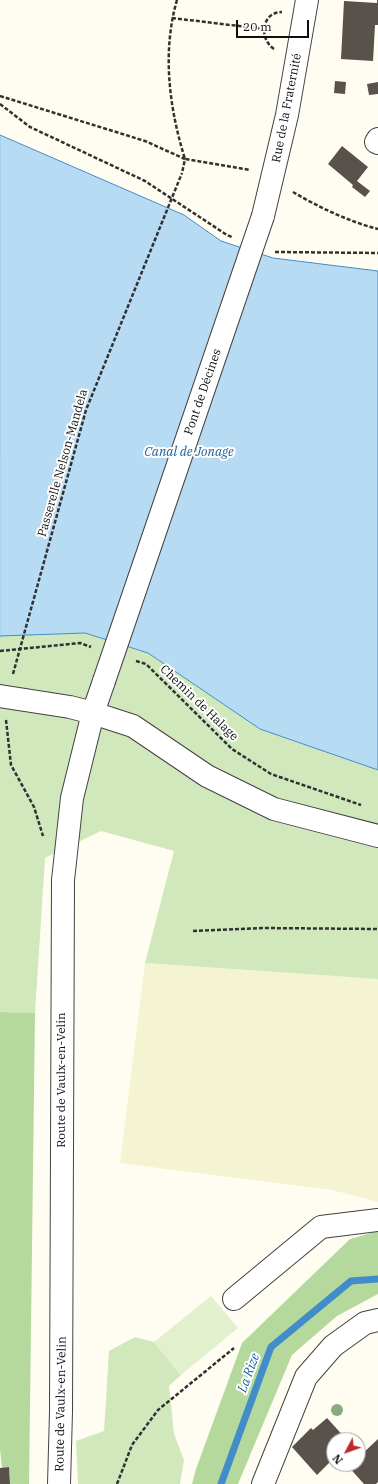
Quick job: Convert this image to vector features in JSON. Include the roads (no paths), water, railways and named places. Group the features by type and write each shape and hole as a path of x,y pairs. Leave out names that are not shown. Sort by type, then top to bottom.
{"street":[{"name":"Rue de la Fraternité","path":"263,216 287,115 306,7"},
{"path":"378,139 376,142 378,143"},
{"name":"Pont de Décines","path":"104,681 263,216"},
{"name":"Route de Vaulx-en-Velin","path":"60,1484 63,880 72,798 93,713 104,681"},
{"path":"0,696 70,707 133,726 207,776 274,808 378,836"},
{"path":"234,1299 321,1227 378,1220"},
{"path":"263,1484 306,1377 333,1346 365,1323 378,1320"}],"water":[{"name":"Canal de Jonage","path":"0,135 184,215 221,241 273,258 378,271 378,770 260,729 148,653 85,633 0,636"}],"waterway":[{"name":"La Rize","path":"221,1484 271,1347 351,1281 378,1279"}]}
